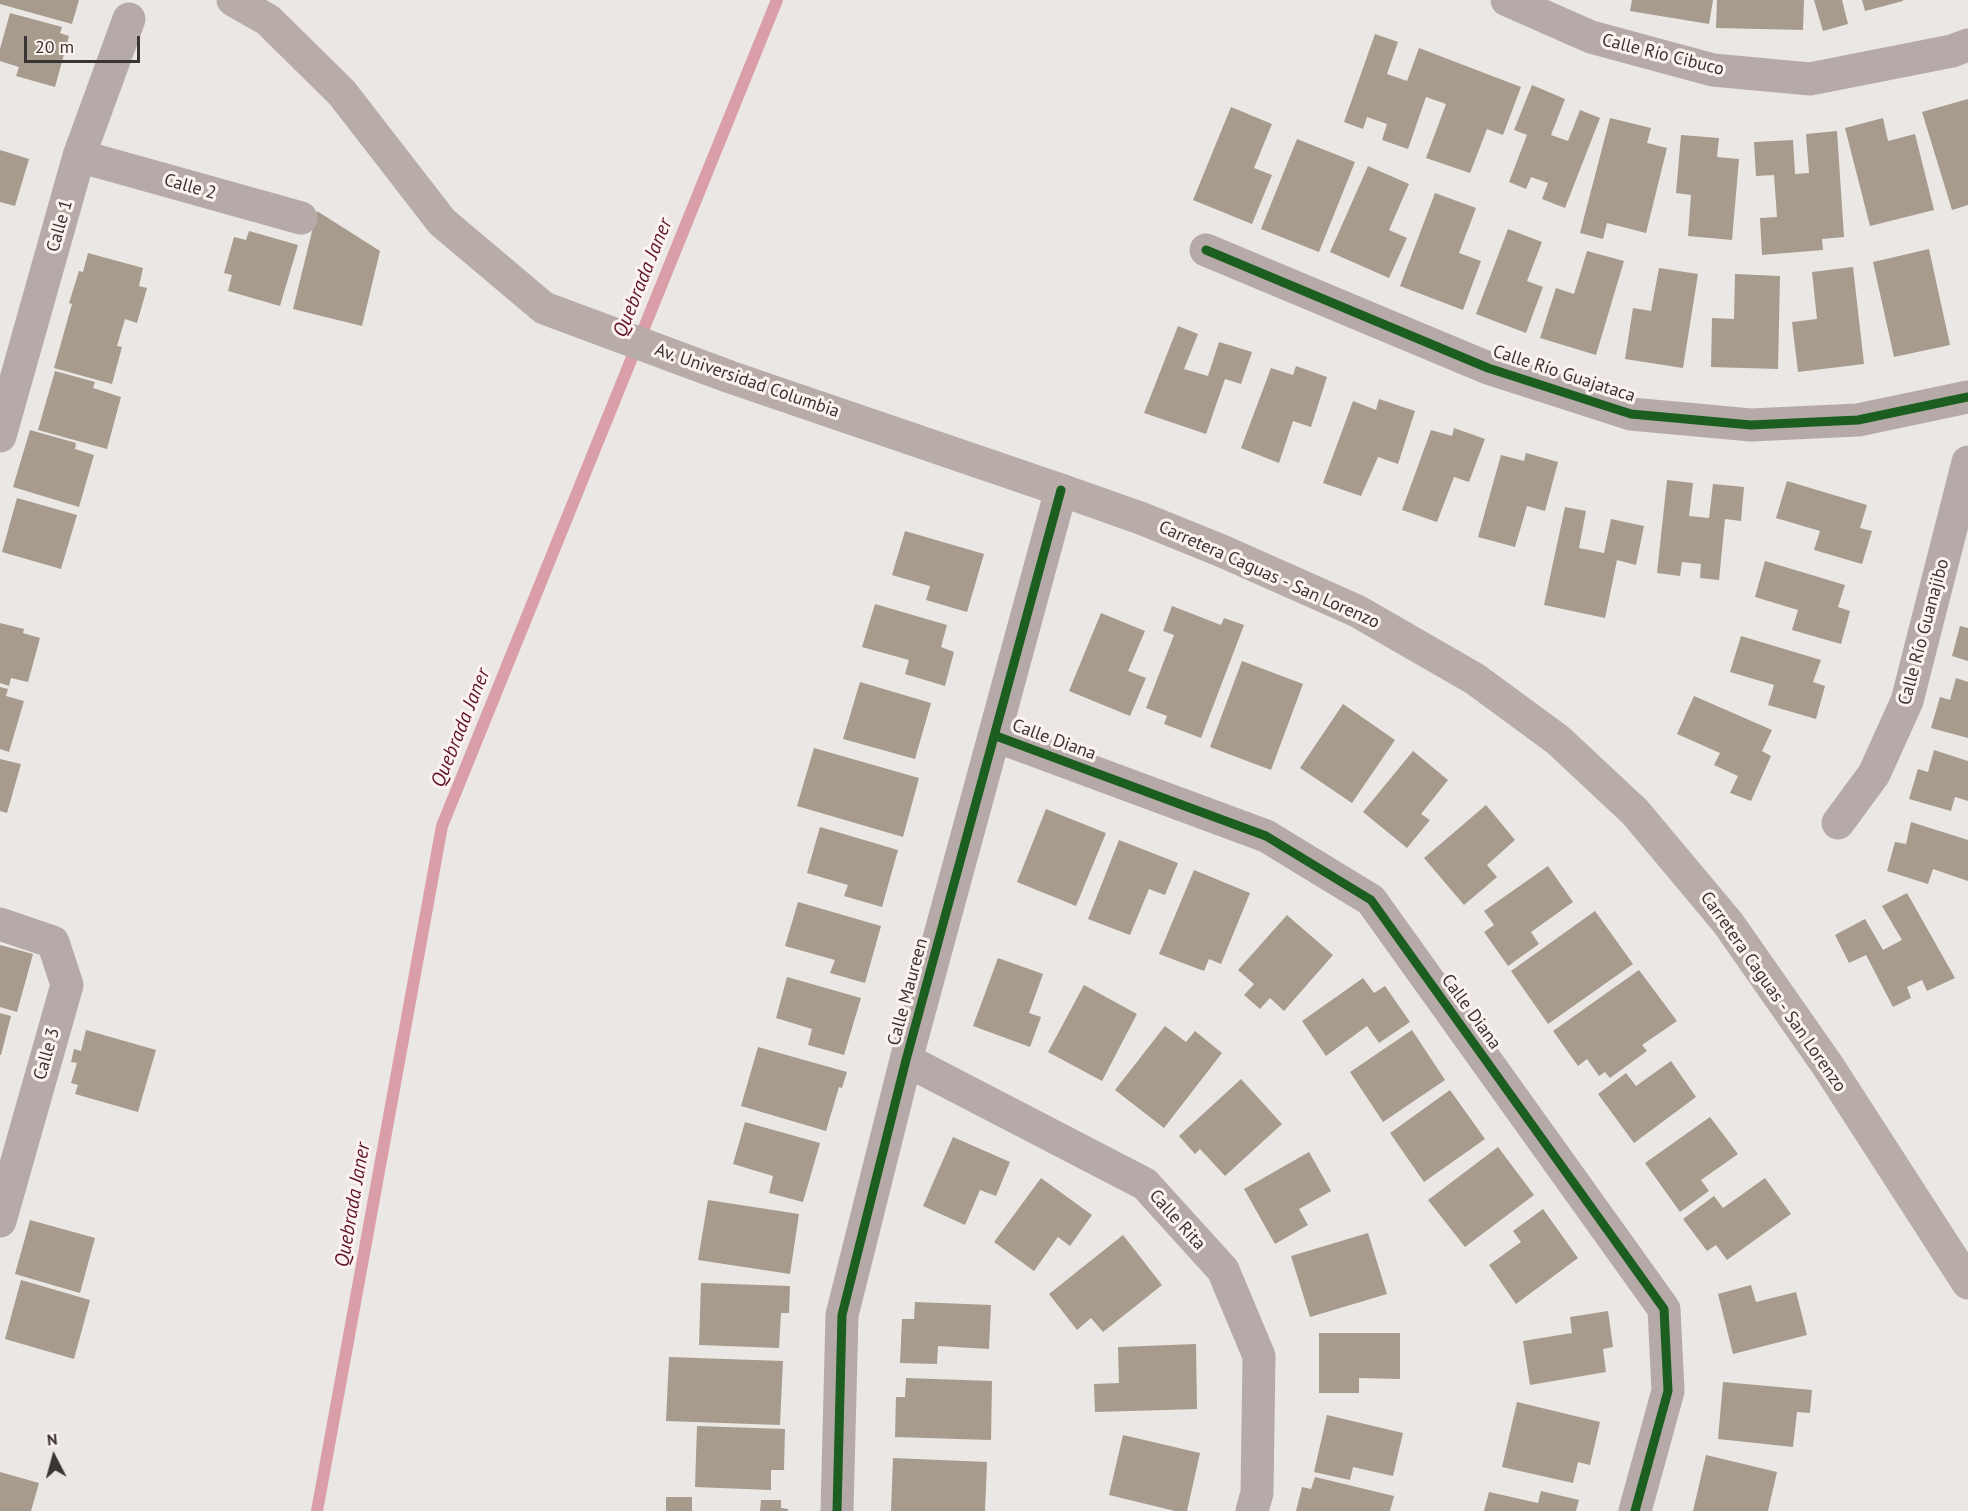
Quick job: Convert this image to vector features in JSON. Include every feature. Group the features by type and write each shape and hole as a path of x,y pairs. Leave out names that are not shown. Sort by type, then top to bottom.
{"main road":[{"name":"Av. Universidad Columbia","path":"233,0 268,20 342,93 442,222 544,308 730,377 1062,490"},
{"name":"Carretera Caguas - San Lorenzo","path":"1062,490 1212,547 1357,611 1474,679 1558,740 1635,812 1728,923 1828,1066 1968,1283"}],"street":[{"name":"Calle Río Cibuco","path":"1507,0 1591,37 1713,70 1810,79 1952,51 1968,45"},
{"name":"Calle 1","path":"0,436 79,156 129,19"},
{"name":"Calle 2","path":"79,156 301,218"},
{"name":"Calle Río Guajataca","path":"1206,250 1488,368 1632,414 1751,425 1858,420 1968,397"},
{"name":"Calle Río Guanajibo","path":"1838,823 1874,774 1907,701 1968,462"},
{"name":"Calle Maureen","path":"837,1511 842,1315 906,1060 1062,490"},
{"name":"Calle Diana","path":"996,735 1266,836 1371,900 1664,1309 1668,1391 1635,1511"},
{"name":"Calle 3","path":"0,924 53,942 67,985 0,1221"},
{"name":"Calle Rita","path":"906,1060 1145,1184 1223,1270 1259,1356 1257,1493 1252,1511"}],"building":[{"path":"0,0 79,0 72,24 0,4"},
{"path":"1632,0 1713,0 1709,24 1630,11"},
{"path":"1717,0 1804,0 1803,30 1716,28"},
{"path":"1814,0 1842,0 1848,24 1823,31"},
{"path":"1862,0 1903,0 1903,1 1865,11"},
{"path":"10,13 62,27 60,33 69,36 55,87 16,76 19,67 0,61 0,49"},
{"path":"1375,34 1398,42 1387,74 1407,81 1419,48 1521,87 1503,135 1487,129 1470,173 1426,158 1446,104 1426,97 1408,149 1382,140 1387,124 1367,117 1363,129 1344,122"},
{"path":"1532,85 1565,99 1551,135 1568,141 1580,110 1600,118 1565,208 1542,199 1548,183 1531,177 1526,189 1509,182 1527,135 1514,130"},
{"path":"1968,99 1968,205 1952,210 1922,112"},
{"path":"1231,107 1272,124 1254,168 1272,175 1252,224 1193,200"},
{"path":"1610,118 1651,128 1647,143 1667,148 1646,233 1607,223 1603,239 1580,233"},
{"path":"1883,118 1888,141 1915,134 1934,210 1870,226 1845,128"},
{"path":"1837,131 1844,237 1822,239 1823,250 1762,255 1760,218 1777,217 1774,175 1756,176 1754,142 1793,140 1795,174 1809,173 1806,134"},
{"path":"1681,135 1719,138 1717,157 1739,159 1732,240 1688,236 1691,195 1676,193"},
{"path":"1297,139 1355,162 1319,252 1261,229"},
{"path":"0,150 29,159 15,206 0,202"},
{"path":"1368,166 1409,184 1389,230 1407,238 1389,278 1330,252"},
{"path":"1435,193 1476,208 1459,253 1481,261 1463,310 1400,286"},
{"path":"317,211 380,251 362,326 293,309"},
{"path":"1508,229 1542,242 1527,281 1543,287 1526,333 1476,314"},
{"path":"249,231 298,245 280,306 228,291 232,275 224,273 234,237 246,240"},
{"path":"1929,249 1950,345 1894,357 1873,262"},
{"path":"1587,251 1624,261 1596,355 1540,338 1556,288 1574,294"},
{"path":"88,253 143,268 139,286 147,288 137,323 125,319 117,346 122,347 112,384 54,368 72,304 69,303 79,271 83,272"},
{"path":"1853,267 1864,364 1798,372 1792,322 1817,319 1812,272"},
{"path":"1659,268 1698,274 1683,368 1625,359 1633,308 1651,311"},
{"path":"1735,274 1780,276 1778,369 1711,367 1712,318 1734,319"},
{"path":"1178,326 1198,334 1184,369 1208,376 1219,342 1252,352 1241,384 1225,379 1206,434 1144,413"},
{"path":"1296,366 1327,377 1311,427 1293,421 1279,463 1241,448 1271,368 1293,375"},
{"path":"55,371 95,382 93,388 121,397 107,449 38,430"},
{"path":"1379,399 1415,411 1398,464 1378,457 1361,496 1323,483 1353,401 1376,410"},
{"path":"1454,428 1485,439 1469,482 1454,477 1437,522 1402,510 1431,430 1452,436"},
{"path":"30,430 76,443 75,449 94,455 79,507 13,487"},
{"path":"1526,453 1558,462 1545,511 1527,506 1515,547 1478,537 1501,455 1524,461"},
{"path":"1667,480 1693,483 1689,516 1709,518 1713,484 1744,487 1741,521 1725,519 1719,580 1700,578 1701,564 1682,562 1680,576 1657,573"},
{"path":"1787,481 1867,505 1860,528 1872,531 1862,564 1814,550 1820,531 1776,518"},
{"path":"17,498 77,515 61,569 2,552"},
{"path":"1565,507 1586,511 1579,548 1604,553 1611,519 1644,526 1636,565 1617,560 1605,618 1544,605"},
{"path":"905,531 984,554 967,612 926,600 930,586 892,575"},
{"path":"1765,561 1845,585 1838,607 1850,611 1841,644 1792,630 1798,610 1755,597"},
{"path":"875,604 947,625 941,647 954,652 945,686 905,674 909,660 862,647"},
{"path":"1172,606 1221,625 1224,618 1244,625 1201,738 1164,724 1167,716 1146,708 1174,635 1163,631"},
{"path":"1101,613 1145,631 1128,671 1146,678 1130,716 1069,691"},
{"path":"0,623 24,629 23,633 40,638 28,682 11,678 9,686 0,683"},
{"path":"1960,626 1968,628 1968,661 1952,656"},
{"path":"1741,636 1821,660 1813,682 1825,686 1816,719 1768,705 1774,685 1730,672"},
{"path":"1242,661 1303,684 1271,770 1210,747"},
{"path":"1956,678 1968,682 1968,738 1931,728 1940,697 1950,700"},
{"path":"860,682 931,703 915,759 843,739"},
{"path":"0,687 8,689 6,696 24,701 9,752 0,749"},
{"path":"1694,696 1772,730 1762,751 1771,756 1751,801 1730,793 1738,776 1714,765 1720,753 1677,734"},
{"path":"1343,704 1395,740 1352,803 1300,768"},
{"path":"814,748 919,778 903,837 797,806"},
{"path":"1934,750 1968,761 1968,801 1955,797 1951,811 1909,799 1918,769 1928,772"},
{"path":"1413,751 1448,780 1421,814 1430,820 1407,848 1363,812"},
{"path":"0,759 21,764 7,813 0,811"},
{"path":"1486,805 1515,840 1487,865 1497,877 1464,905 1424,858"},
{"path":"1046,809 1106,833 1076,906 1017,882"},
{"path":"1911,822 1968,840 1968,881 1933,869 1928,884 1887,871 1895,842 1906,844"},
{"path":"820,827 898,850 882,907 844,896 848,885 807,873"},
{"path":"1119,840 1178,863 1165,895 1149,889 1130,935 1088,919"},
{"path":"1548,866 1573,902 1531,932 1539,944 1508,966 1484,932 1494,925 1484,911"},
{"path":"1194,870 1250,893 1221,964 1209,959 1204,971 1159,954"},
{"path":"1907,893 1955,978 1927,991 1922,980 1907,987 1911,998 1893,1007 1866,955 1849,963 1835,935 1865,919 1883,950 1902,940 1882,906"},
{"path":"798,902 881,926 865,983 830,973 835,960 785,946"},
{"path":"1595,911 1633,964 1548,1024 1511,971"},
{"path":"1287,915 1333,955 1284,1011 1270,998 1260,1009 1244,995 1254,984 1238,970"},
{"path":"0,945 33,954 17,1012 0,1007"},
{"path":"998,958 1043,974 1029,1013 1041,1017 1030,1047 973,1026"},
{"path":"1639,970 1677,1021 1642,1045 1647,1051 1610,1078 1605,1072 1599,1076 1587,1059 1578,1066 1553,1031"},
{"path":"787,977 861,998 844,1055 808,1045 812,1029 776,1018"},
{"path":"1363,978 1374,993 1385,986 1410,1022 1379,1043 1367,1026 1326,1056 1302,1021"},
{"path":"1084,985 1137,1014 1102,1081 1048,1052"},
{"path":"0,1013 11,1016 1,1055 0,1055"},
{"path":"1165,1026 1186,1042 1195,1031 1222,1053 1164,1128 1115,1090"},
{"path":"86,1030 156,1050 138,1112 75,1094 78,1085 71,1083 77,1063 71,1062 74,1049 81,1051"},
{"path":"1412,1030 1445,1080 1383,1122 1350,1072"},
{"path":"758,1047 847,1072 842,1088 839,1087 826,1131 741,1106"},
{"path":"1671,1061 1696,1097 1634,1143 1598,1094 1626,1073 1636,1086"},
{"path":"1241,1079 1282,1124 1225,1176 1200,1149 1195,1154 1179,1136"},
{"path":"1450,1090 1485,1139 1424,1182 1390,1133"},
{"path":"1710,1117 1738,1154 1701,1180 1709,1191 1680,1212 1645,1163"},
{"path":"745,1122 820,1143 803,1202 769,1193 773,1176 733,1164"},
{"path":"953,1137 1010,1162 996,1196 980,1190 965,1225 923,1206"},
{"path":"1498,1147 1534,1195 1465,1247 1428,1200"},
{"path":"1309,1152 1331,1191 1299,1209 1308,1225 1275,1244 1244,1189"},
{"path":"1041,1178 1092,1215 1070,1246 1058,1237 1034,1271 994,1242"},
{"path":"1765,1178 1791,1214 1727,1260 1716,1245 1707,1251 1683,1219 1714,1196 1723,1208"},
{"path":"708,1200 799,1214 790,1274 698,1260"},
{"path":"1543,1209 1578,1258 1516,1304 1489,1265 1521,1242 1513,1231"},
{"path":"30,1220 95,1238 80,1293 15,1274"},
{"path":"1368,1233 1387,1294 1310,1317 1291,1256"},
{"path":"1123,1235 1162,1285 1103,1332 1091,1318 1077,1330 1049,1294"},
{"path":"21,1280 90,1300 74,1359 5,1339"},
{"path":"701,1283 790,1286 789,1313 781,1313 779,1348 699,1345"},
{"path":"1751,1285 1756,1302 1796,1292 1807,1335 1733,1354 1718,1294"},
{"path":"915,1302 991,1305 989,1349 938,1346 937,1364 900,1363 902,1319 914,1319"},
{"path":"1608,1311 1613,1347 1603,1349 1606,1372 1530,1385 1523,1341 1572,1333 1570,1317"},
{"path":"1319,1333 1400,1333 1400,1379 1359,1378 1359,1393 1319,1393"},
{"path":"1196,1344 1197,1409 1095,1412 1094,1384 1119,1383 1118,1347"},
{"path":"669,1357 783,1361 780,1425 666,1421"},
{"path":"906,1378 992,1381 991,1440 895,1437 896,1397 905,1397"},
{"path":"1723,1382 1812,1390 1810,1413 1797,1412 1793,1447 1718,1439"},
{"path":"1517,1402 1600,1422 1590,1465 1578,1462 1573,1483 1502,1467"},
{"path":"1327,1415 1403,1433 1393,1476 1353,1467 1350,1480 1314,1472"},
{"path":"697,1426 785,1429 784,1470 771,1470 771,1490 695,1487"},
{"path":"1123,1435 1200,1453 1187,1511 1175,1511 1109,1495"},
{"path":"1706,1455 1777,1472 1768,1511 1693,1511"},
{"path":"893,1458 987,1462 985,1511 891,1511"},
{"path":"0,1472 39,1483 31,1511 0,1511"},
{"path":"1315,1477 1394,1496 1390,1511 1296,1511 1302,1487 1311,1489"},
{"path":"1541,1491 1579,1500 1576,1511 1484,1511 1489,1492 1538,1503"},
{"path":"666,1497 692,1497 692,1511 666,1511"},
{"path":"761,1500 781,1500 781,1508 788,1509 788,1511 760,1511"}],"waterway":[{"name":"Quebrada Janer","path":"317,1511 442,826 777,0"}],"cycle path":[{"path":"1206,250 1488,368 1631,414 1751,425 1858,420 1968,397"},
{"path":"837,1511 842,1315 906,1060 1061,490"},
{"path":"996,736 1266,836 1371,900 1664,1309 1668,1391 1635,1511"}]}
